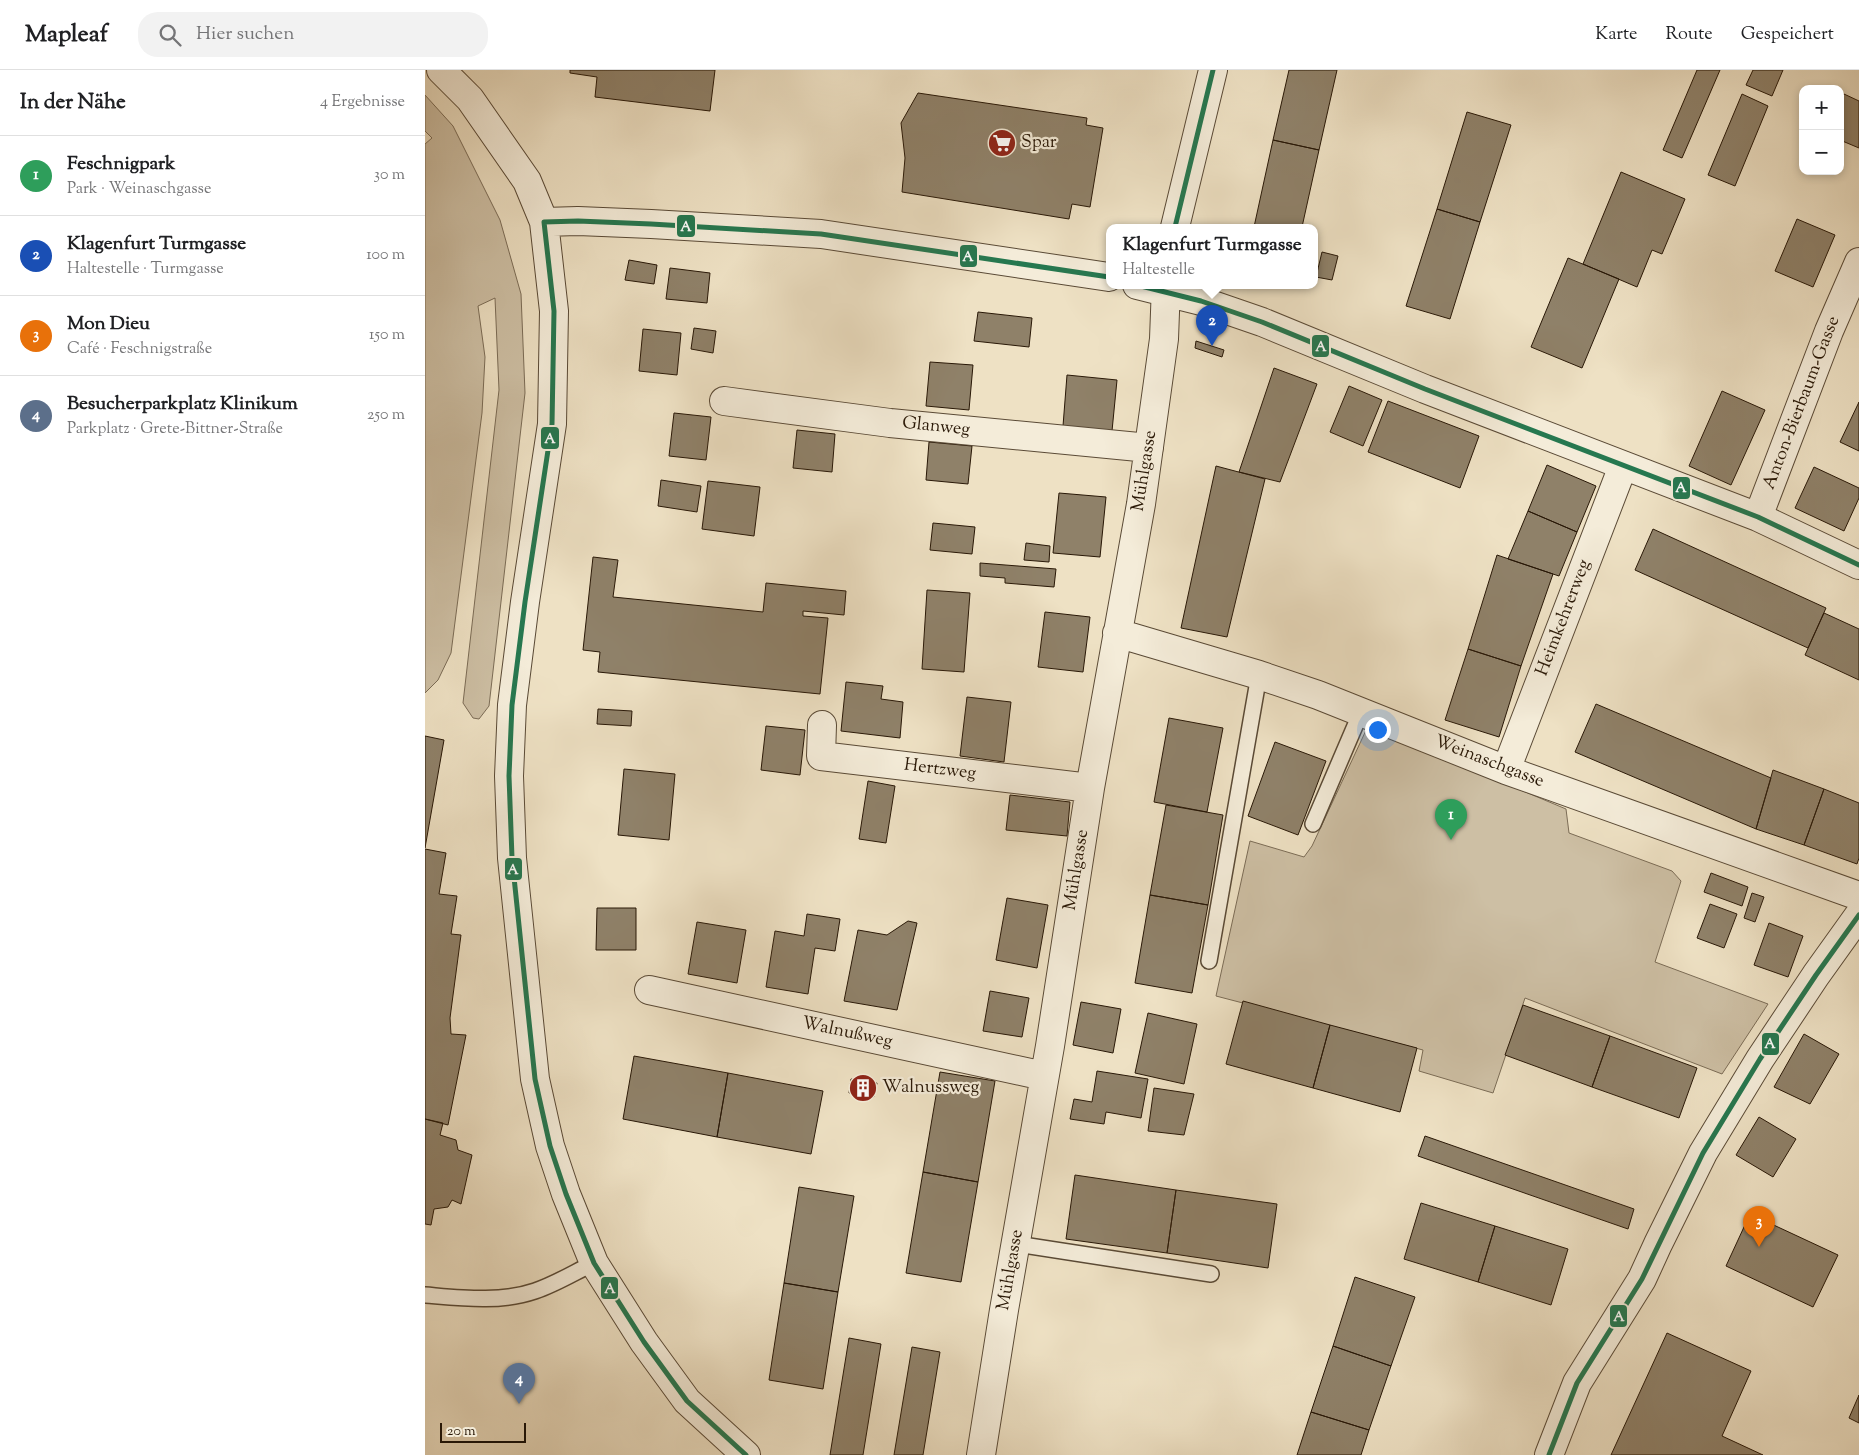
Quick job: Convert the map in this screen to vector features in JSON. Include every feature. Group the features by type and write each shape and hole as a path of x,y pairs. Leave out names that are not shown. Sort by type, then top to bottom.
{"street":[{"path":"441,70 470,99 527,181 544,222 554,311 552,424 525,602 512,705 509,776 511,840 535,1079 550,1146 566,1194 594,1263 644,1342 687,1401 746,1455"},
{"path":"1176,224 1213,70"},
{"path":"544,222 578,221 651,224 821,234 1106,278"},
{"name":"Anton-Bierbaum-Gasse","path":"1758,517 1829,332 1859,262"},
{"name":"Mühlgasse","path":"981,1455 1044,1076 1051,1046 1090,788 1141,504 1164,339 1166,289"},
{"path":"1169,289 1262,322 1425,389 1758,517 1859,565"},
{"name":"Glanweg","path":"724,401 890,423 1149,448"},
{"name":"Heimkehrerweg","path":"1507,770 1623,466"},
{"name":"Weinaschgasse","path":"1117,633 1259,675 1361,712 1507,770 1859,896"},
{"name":"Hertzweg","path":"822,724 821,756 1090,788"},
{"path":"1549,1455 1577,1383 1642,1279 1703,1153 1765,1051 1859,915"},
{"name":"Walnußweg","path":"649,990 1044,1076"}],"lane":[{"path":"1209,961 1259,675"},
{"path":"1313,824 1361,712"},
{"path":"1016,1244 1211,1274"},
{"path":"425,1296 479,1299 510,1296 535,1291 594,1263"}],"shaded area":[{"path":"425,95 453,126 500,220 521,294 525,393 489,706 479,719 473,718 463,703 499,390 495,298 478,306 485,357 482,413 451,653 438,680 425,693 425,144 432,138 425,131"},
{"path":"1368,726 1566,809 1569,833 1672,871 1681,881 1655,962 1768,1004 1722,1074 1525,998 1493,1093 1419,1071 1423,1050 1216,996 1250,841 1304,857 1312,846"}],"building":[{"path":"570,70 715,70 710,111 595,97 597,77 570,73"},
{"path":"1289,70 1337,70 1319,150 1273,140"},
{"path":"1697,70 1720,70 1682,158 1663,150"},
{"path":"1753,70 1783,70 1772,96 1746,85"},
{"name":"Spar","path":"918,93 1087,118 1086,125 1103,128 1090,207 1072,204 1069,219 902,192 905,158 901,123"},
{"path":"1742,94 1768,106 1735,186 1708,175"},
{"path":"1844,94 1859,101 1859,148 1844,142"},
{"path":"1467,112 1511,125 1480,222 1437,209"},
{"path":"1273,140 1319,150 1303,224 1255,224"},
{"path":"1621,172 1685,199 1662,254 1652,250 1637,287 1583,264"},
{"path":"1437,209 1480,222 1450,319 1406,306"},
{"path":"1797,219 1835,235 1813,287 1775,271"},
{"path":"1322,252 1338,256 1332,280 1318,277"},
{"path":"1568,258 1619,279 1582,368 1531,347"},
{"path":"629,260 657,265 654,284 625,280"},
{"path":"670,268 710,273 707,303 666,299"},
{"path":"978,312 1032,318 1029,347 974,341"},
{"path":"694,328 716,331 713,353 691,349"},
{"path":"643,329 681,333 677,375 639,371"},
{"path":"1196,341 1224,350 1222,357 1195,348"},
{"path":"930,362 973,365 969,410 926,406"},
{"path":"1274,368 1317,384 1280,482 1239,472"},
{"path":"1067,375 1117,380 1112,431 1063,426"},
{"path":"1349,386 1382,400 1363,446 1330,432"},
{"path":"1722,391 1765,410 1731,485 1689,466"},
{"path":"1388,401 1479,436 1460,488 1368,452"},
{"path":"1859,402 1859,451 1840,442"},
{"path":"674,413 711,417 706,460 669,456"},
{"path":"797,430 835,434 832,472 793,468"},
{"path":"929,442 972,446 968,484 926,480"},
{"path":"1547,465 1596,486 1577,532 1528,511"},
{"path":"1216,466 1265,479 1227,637 1181,628"},
{"path":"1814,467 1859,488 1859,498 1844,531 1795,508"},
{"path":"661,480 701,486 697,512 658,506"},
{"path":"708,481 760,487 754,536 702,529"},
{"path":"1059,493 1106,497 1100,557 1053,553"},
{"path":"1528,511 1577,532 1559,576 1508,559"},
{"path":"933,523 975,527 972,554 930,550"},
{"path":"1653,529 1826,608 1808,648 1635,570"},
{"path":"1026,543 1050,546 1049,562 1024,560"},
{"path":"1497,555 1553,574 1521,666 1468,649"},
{"path":"593,557 618,560 613,597 763,612 766,583 846,591 844,615 803,611 803,616 828,618 820,694 598,672 600,652 583,650"},
{"path":"980,563 1056,569 1054,587 1005,583 1005,578 980,576"},
{"path":"927,590 970,593 964,672 922,669"},
{"path":"1045,612 1090,617 1083,672 1038,667"},
{"path":"1824,613 1859,629 1859,680 1805,655"},
{"path":"1468,649 1521,666 1499,737 1445,720"},
{"path":"846,682 883,686 881,699 903,702 900,738 841,731"},
{"path":"967,697 1011,702 1004,762 960,756"},
{"path":"1596,704 1771,778 1756,829 1575,752"},
{"path":"598,709 632,711 631,726 597,724"},
{"path":"1169,718 1223,728 1207,812 1154,802"},
{"path":"766,726 805,730 800,775 761,770"},
{"path":"425,736 444,740 425,848"},
{"path":"1275,742 1326,761 1298,835 1248,816"},
{"path":"624,769 675,774 669,840 618,835"},
{"path":"1773,770 1824,789 1804,845 1756,829"},
{"path":"868,781 895,786 886,843 859,839"},
{"path":"1824,789 1859,803 1859,858 1857,864 1804,845"},
{"path":"1010,795 1070,802 1067,836 1006,830"},
{"path":"1166,805 1223,815 1208,905 1150,895"},
{"path":"425,849 446,853 439,894 457,896 451,934 461,935 450,1018 451,1034 466,1035 448,1125 425,1119"},
{"path":"1711,873 1748,887 1742,906 1704,892"},
{"path":"1752,893 1764,897 1755,922 1744,918"},
{"path":"1150,895 1208,905 1192,993 1135,983"},
{"path":"1007,898 1048,905 1037,968 996,960"},
{"path":"1710,904 1737,914 1724,948 1697,938"},
{"path":"597,908 636,908 636,950 596,950"},
{"path":"807,914 840,919 835,951 815,948 808,994 766,987 775,931 804,936"},
{"path":"908,921 917,923 897,1010 844,1001 858,930 887,935"},
{"path":"697,922 746,930 737,983 688,974"},
{"path":"1769,923 1803,936 1788,977 1754,965"},
{"path":"990,991 1029,998 1022,1037 983,1031"},
{"path":"1243,1001 1330,1025 1313,1088 1226,1064"},
{"path":"1081,1002 1121,1009 1113,1053 1073,1045"},
{"path":"1523,1005 1610,1036 1592,1087 1505,1055"},
{"path":"1148,1013 1197,1024 1184,1084 1135,1073"},
{"path":"1330,1025 1417,1048 1400,1112 1313,1088"},
{"path":"1804,1034 1839,1054 1810,1104 1774,1087"},
{"path":"1610,1036 1697,1068 1679,1118 1592,1087"},
{"path":"634,1056 728,1073 717,1137 623,1119"},
{"path":"1097,1071 1148,1079 1141,1118 1106,1112 1104,1124 1070,1119 1074,1099 1092,1102"},
{"path":"940,1072 995,1081 978,1182 923,1172"},
{"path":"728,1073 823,1091 811,1154 717,1137"},
{"name":"Walnussweg","path":"851,1079 877,1083 874,1097 849,1093"},
{"path":"1154,1088 1194,1094 1184,1135 1148,1131"},
{"path":"1759,1117 1796,1139 1773,1177 1736,1155"},
{"path":"425,1119 443,1123 440,1135 456,1140 458,1150 472,1155 461,1204 452,1200 448,1207 434,1209 431,1225 425,1224"},
{"path":"1425,1136 1634,1209 1628,1229 1418,1156"},
{"path":"923,1172 978,1182 961,1282 906,1273"},
{"path":"1075,1175 1176,1190 1167,1253 1066,1239"},
{"path":"799,1187 854,1196 838,1292 784,1283"},
{"path":"1176,1190 1277,1204 1268,1268 1167,1253"},
{"path":"1421,1203 1495,1226 1478,1282 1404,1259"},
{"path":"1750,1214 1838,1255 1813,1307 1726,1266"},
{"path":"1495,1226 1568,1249 1551,1305 1478,1282"},
{"path":"1355,1277 1415,1297 1391,1366 1333,1346"},
{"path":"784,1283 838,1292 823,1389 769,1380"},
{"path":"1667,1333 1751,1371 1722,1436 1763,1455 1611,1455"},
{"path":"849,1338 881,1344 863,1455 830,1455"},
{"path":"1333,1346 1391,1366 1369,1430 1311,1412"},
{"path":"912,1347 940,1352 923,1455 894,1455"},
{"path":"1859,1395 1859,1423 1849,1418"},
{"path":"1311,1412 1369,1430 1361,1455 1297,1455"}],"transit line":[{"name":"A","path":"1176,224 1213,70"},
{"name":"A","path":"544,222 578,221 651,224 821,234 1106,277"},
{"name":"A","path":"544,222 554,311 552,424 525,602 512,705 509,776 512,858 535,1079 550,1146 566,1194 594,1263 644,1342 687,1401 746,1455"},
{"name":"A","path":"1153,289 1201,301 1262,322 1425,389 1758,517 1859,565"},
{"name":"A","path":"1549,1455 1577,1383 1642,1279 1703,1153 1760,1059 1859,915"}],"place":[{"name":"Spar","path":"1002,143"},
{"name":"Klagenfurt Turmgasse","path":"1212,346"},
{"name":"Feschnigpark","path":"1451,840"},
{"name":"Walnussweg","path":"863,1088"},
{"name":"Mon Dieu","path":"1759,1247"},
{"name":"Besucherparkplatz Klinikum","path":"519,1404"}]}
